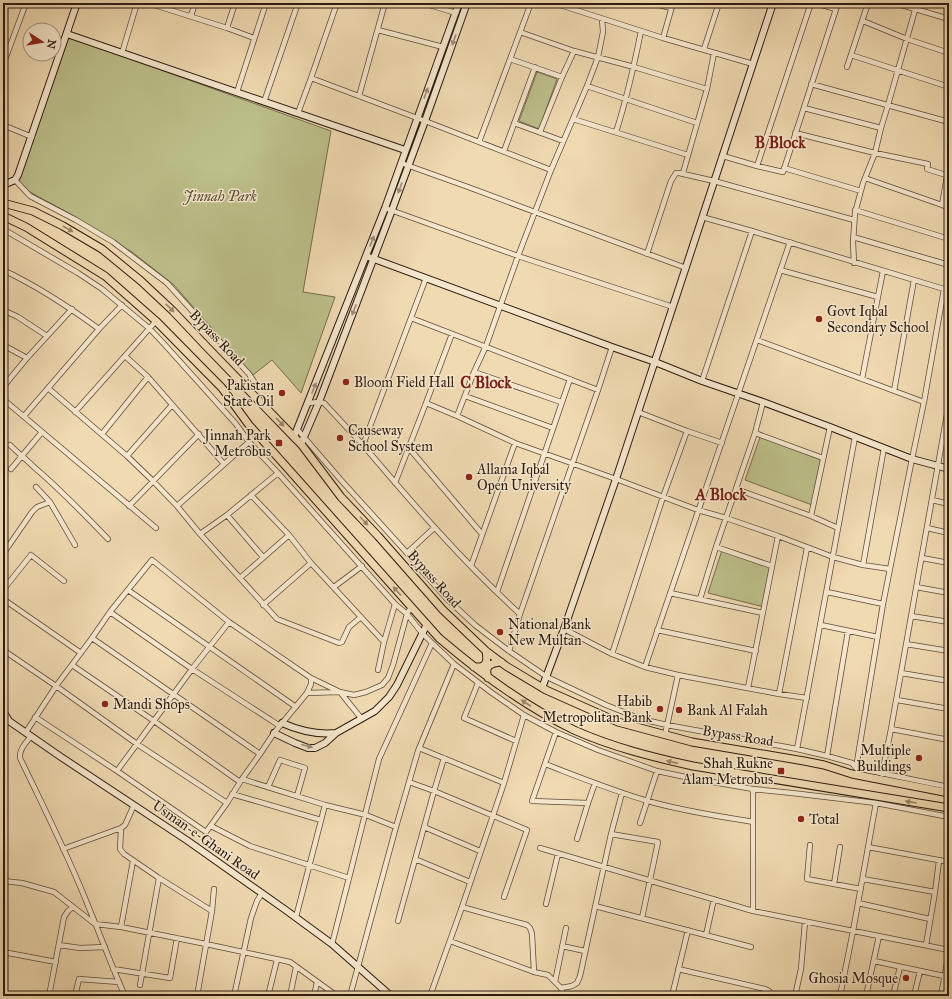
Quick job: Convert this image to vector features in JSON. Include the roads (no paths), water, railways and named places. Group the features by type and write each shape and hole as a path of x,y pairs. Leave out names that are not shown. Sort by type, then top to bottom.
{"main road":[{"path":"3,185 15,180 18,175 77,3"},
{"path":"294,437 385,208 459,3"},
{"path":"302,441 319,402 392,210 467,3"},
{"path":"542,688 564,630 616,479 773,3"},
{"path":"66,34 406,150"},
{"path":"6,204 3,216 26,227 105,276 156,321 222,388 249,425 439,638 488,678 538,710 574,730 614,745 653,757 693,766 949,808"},
{"name":"Bypass Road","path":"6,204 33,211 63,226 102,249 141,281 173,311 294,437 302,441 341,497 378,536 443,610 486,651 542,688 618,722 692,742 804,761 852,774 949,793"},
{"path":"366,256 655,362 702,382 763,402 912,458 949,469"},
{"path":"274,733 295,743 315,748 320,746 336,733 375,711 389,697 397,685 427,624"},
{"path":"474,667 482,667 485,665 487,660 486,651"},
{"path":"488,678 486,671 488,666 493,663 501,662"},
{"name":"Usman-e-Ghani Road","path":"3,711 9,721 188,841 332,944 391,996"},
{"path":"281,724 306,732 336,733"}],"street":[{"path":"3,65 26,3"},
{"path":"122,53 137,3"},
{"path":"148,3 254,38"},
{"path":"191,16 195,3"},
{"path":"227,28 235,3"},
{"path":"237,92 266,3"},
{"path":"264,102 298,3"},
{"path":"298,113 337,3"},
{"path":"359,96 385,3"},
{"path":"423,3 456,13"},
{"path":"480,142 531,3"},
{"path":"554,3 663,38 753,64"},
{"path":"571,8 572,3"},
{"path":"652,3 671,8"},
{"path":"663,38 673,3"},
{"path":"704,49 719,3"},
{"path":"758,166 811,3"},
{"path":"815,3 836,9"},
{"path":"722,156 782,172 838,3"},
{"path":"847,67 868,3"},
{"path":"895,3 949,19"},
{"path":"854,263 853,237 856,210 865,178 875,153 917,3"},
{"path":"458,416 474,372 486,346 551,170 598,57 603,32 602,19"},
{"path":"862,21 907,39 949,53"},
{"path":"378,30 443,47"},
{"path":"616,132 634,67 641,31"},
{"path":"520,32 574,51 707,89"},
{"path":"540,132 574,51"},
{"path":"683,173 707,89 714,53"},
{"path":"851,55 949,87"},
{"path":"510,59 562,77"},
{"path":"504,152 535,67"},
{"path":"311,78 551,170"},
{"path":"811,84 949,122"},
{"path":"587,86 697,123"},
{"path":"804,108 881,128"},
{"path":"573,119 688,155"},
{"path":"514,123 563,141"},
{"path":"3,125 32,137"},
{"path":"796,133 875,153 928,164 927,169 948,176 942,205"},
{"path":"401,163 686,268"},
{"path":"784,168 861,191"},
{"path":"647,254 673,176 676,173 683,173 714,181 854,220"},
{"path":"865,178 949,208"},
{"path":"15,180 30,196 76,220 113,242 167,283 249,374 255,383 248,389"},
{"path":"385,208 518,256 673,307"},
{"path":"856,210 949,238"},
{"path":"702,217 944,289 924,402 883,604 856,768"},
{"path":"3,229 78,273 102,289 150,329 236,424 249,442 395,604 407,614 422,633 454,664 478,683 524,715 556,732 598,750 657,771 753,789 876,803 949,817"},
{"path":"702,382 752,231"},
{"path":"853,237 949,265"},
{"path":"645,667 790,242"},
{"path":"3,270 72,309 99,329"},
{"path":"780,270 878,297"},
{"path":"862,379 883,270"},
{"path":"363,445 426,278"},
{"path":"894,391 914,280"},
{"path":"24,416 99,329 122,305"},
{"path":"3,387 27,358 72,309"},
{"path":"3,310 27,322 47,336"},
{"path":"411,318 598,390"},
{"path":"75,412 156,321"},
{"path":"395,483 452,334"},
{"path":"756,340 924,402"},
{"path":"3,345 27,358"},
{"path":"508,651 612,347"},
{"path":"126,356 148,377 224,464"},
{"path":"474,372 561,402"},
{"path":"102,434 148,377"},
{"path":"496,592 570,379"},
{"path":"48,388 127,456 153,481 277,619 339,643 342,642 349,627 361,617"},
{"path":"465,396 553,428"},
{"path":"3,399 156,528"},
{"path":"700,599 716,547 755,434 763,402"},
{"path":"308,403 324,403 363,445 434,528 496,592 520,614"},
{"path":"426,403 458,416 515,443 698,510 778,536 833,557 863,565 890,569"},
{"path":"127,456 172,405"},
{"path":"882,774 897,700 949,406"},
{"path":"638,412 722,443"},
{"path":"811,516 830,427"},
{"path":"297,429 302,441 340,479 446,598 475,625 546,678 641,719 797,749 852,763 856,768 949,787"},
{"path":"612,654 663,497 687,431"},
{"path":"11,469 42,432"},
{"path":"129,506 199,434"},
{"path":"755,434 823,458"},
{"path":"943,435 949,437"},
{"path":"797,749 855,437"},
{"path":"177,506 249,442"},
{"path":"471,566 515,443"},
{"path":"10,445 108,539"},
{"path":"408,447 482,534"},
{"path":"863,565 884,448"},
{"path":"200,534 228,515 276,471 282,463"},
{"path":"36,487 50,502 75,545"},
{"path":"736,489 811,516 838,528"},
{"path":"251,495 289,535 312,563 384,642"},
{"path":"932,500 949,504"},
{"path":"3,554 32,512 37,507 50,502"},
{"path":"228,515 263,557"},
{"path":"407,553 434,528"},
{"path":"927,528 949,533"},
{"path":"240,578 289,535"},
{"path":"748,688 778,536"},
{"path":"716,547 772,566"},
{"path":"779,694 807,548"},
{"path":"3,590 31,555 64,581"},
{"path":"922,558 949,563"},
{"path":"125,996 95,924 90,908 19,754 35,717 110,612 152,560 229,622 311,678 340,692 354,695 366,692 382,685 388,678 407,614 411,607"},
{"path":"263,605 312,563"},
{"path":"334,587 362,566"},
{"path":"916,587 949,593"},
{"path":"128,590 296,707"},
{"path":"826,592 883,604"},
{"path":"670,593 763,613"},
{"path":"3,599 81,654"},
{"path":"378,670 395,604"},
{"path":"110,612 192,669 281,724"},
{"path":"912,616 949,622"},
{"path":"117,771 192,669 229,622"},
{"path":"821,625 878,637"},
{"path":"564,630 612,654 645,667 678,675 807,698"},
{"path":"657,630 756,651"},
{"path":"827,756 848,631"},
{"path":"92,638 260,754"},
{"path":"332,944 379,759 432,643"},
{"path":"906,644 949,651"},
{"path":"3,650 137,744 226,803"},
{"path":"350,996 419,748 454,664"},
{"path":"72,665 241,780 325,805 366,815 396,827"},
{"path":"901,673 949,681"},
{"path":"665,735 678,675"},
{"path":"35,717 206,832 274,733 307,693 311,684 311,678"},
{"path":"478,683 464,718 516,741"},
{"path":"307,693 340,692"},
{"path":"340,692 361,718"},
{"path":"897,700 949,709"},
{"path":"430,996 504,783 524,715"},
{"path":"891,730 949,740"},
{"path":"556,732 532,802 588,803"},
{"path":"419,748 504,783"},
{"path":"398,921 444,758"},
{"path":"268,787 280,760 305,768 297,796"},
{"path":"545,764 622,793 648,801 698,813 753,822"},
{"path":"640,823 657,771"},
{"path":"409,782 527,830 504,898"},
{"path":"578,839 595,783"},
{"path":"753,789 753,911"},
{"path":"560,988 572,986 577,983 580,976 611,834 622,793"},
{"path":"232,794 321,820"},
{"path":"840,996 876,803"},
{"path":"63,849 121,828 125,825 134,805"},
{"path":"296,918 325,805"},
{"path":"211,826 250,846 350,878"},
{"path":"424,827 480,852"},
{"path":"121,828 120,849 124,854 212,911"},
{"path":"611,834 658,842 642,918"},
{"path":"810,845 807,879 861,889"},
{"path":"834,884 840,846"},
{"path":"868,847 949,862"},
{"path":"540,848 753,911 926,945 949,951 941,996"},
{"path":"546,904 558,854"},
{"path":"415,859 470,882"},
{"path":"121,927 133,861"},
{"path":"926,945 939,861"},
{"path":"140,985 159,878"},
{"path":"863,879 935,892"},
{"path":"3,881 22,883 54,892 95,924 121,927 290,962 337,996"},
{"path":"197,996 212,911 214,888"},
{"path":"234,996 252,918 257,901 262,893"},
{"path":"706,935 714,899"},
{"path":"858,903 930,918"},
{"path":"462,906 530,928 532,934 534,972"},
{"path":"595,906 751,947"},
{"path":"49,996 64,917 72,907"},
{"path":"795,996 801,968 806,922"},
{"path":"555,982 566,928"},
{"path":"672,996 688,930"},
{"path":"866,996 879,936"},
{"path":"113,969 170,978 177,938"},
{"path":"450,941 534,972 548,975 560,988 563,996"},
{"path":"59,945 80,948 105,947"},
{"path":"562,946 585,951"},
{"path":"3,952 56,962"},
{"path":"268,996 277,960"},
{"path":"874,961 944,976"},
{"path":"290,996 296,967"},
{"path":"893,996 900,967"},
{"path":"678,969 765,989 769,991 769,996"},
{"path":"914,996 920,971"},
{"path":"75,996 79,979 119,982"},
{"path":"314,996 317,982"}],"place":[{"name":"Govt Iqbal Secondary School","path":"819,319"},
{"name":"Bloom Field Hall","path":"346,382"},
{"name":"Pakistan State Oil","path":"282,393"},
{"name":"Causeway School System","path":"340,438"},
{"name":"Jinnah Park Metrobus","path":"279,443"},
{"name":"Allama Iqbal Open University","path":"469,477"},
{"name":"National Bank New Multan","path":"500,632"},
{"name":"Mandi Shops","path":"105,704"},
{"name":"Habib Metropolitan Bank","path":"660,709"},
{"name":"Bank Al Falah","path":"679,710"},
{"name":"Multiple Buildings","path":"919,758"},
{"name":"Shah Rukne Alam Metrobus","path":"781,771"},
{"name":"Total","path":"801,819"},
{"name":"Ghosia Mosque","path":"906,978"}],"district":[{"name":"B Block","path":"780,142"},
{"name":"C Block","path":"486,382"},
{"name":"A Block","path":"721,494"}],"park label":[{"name":"Jinnah Park","path":"220,196"}]}
